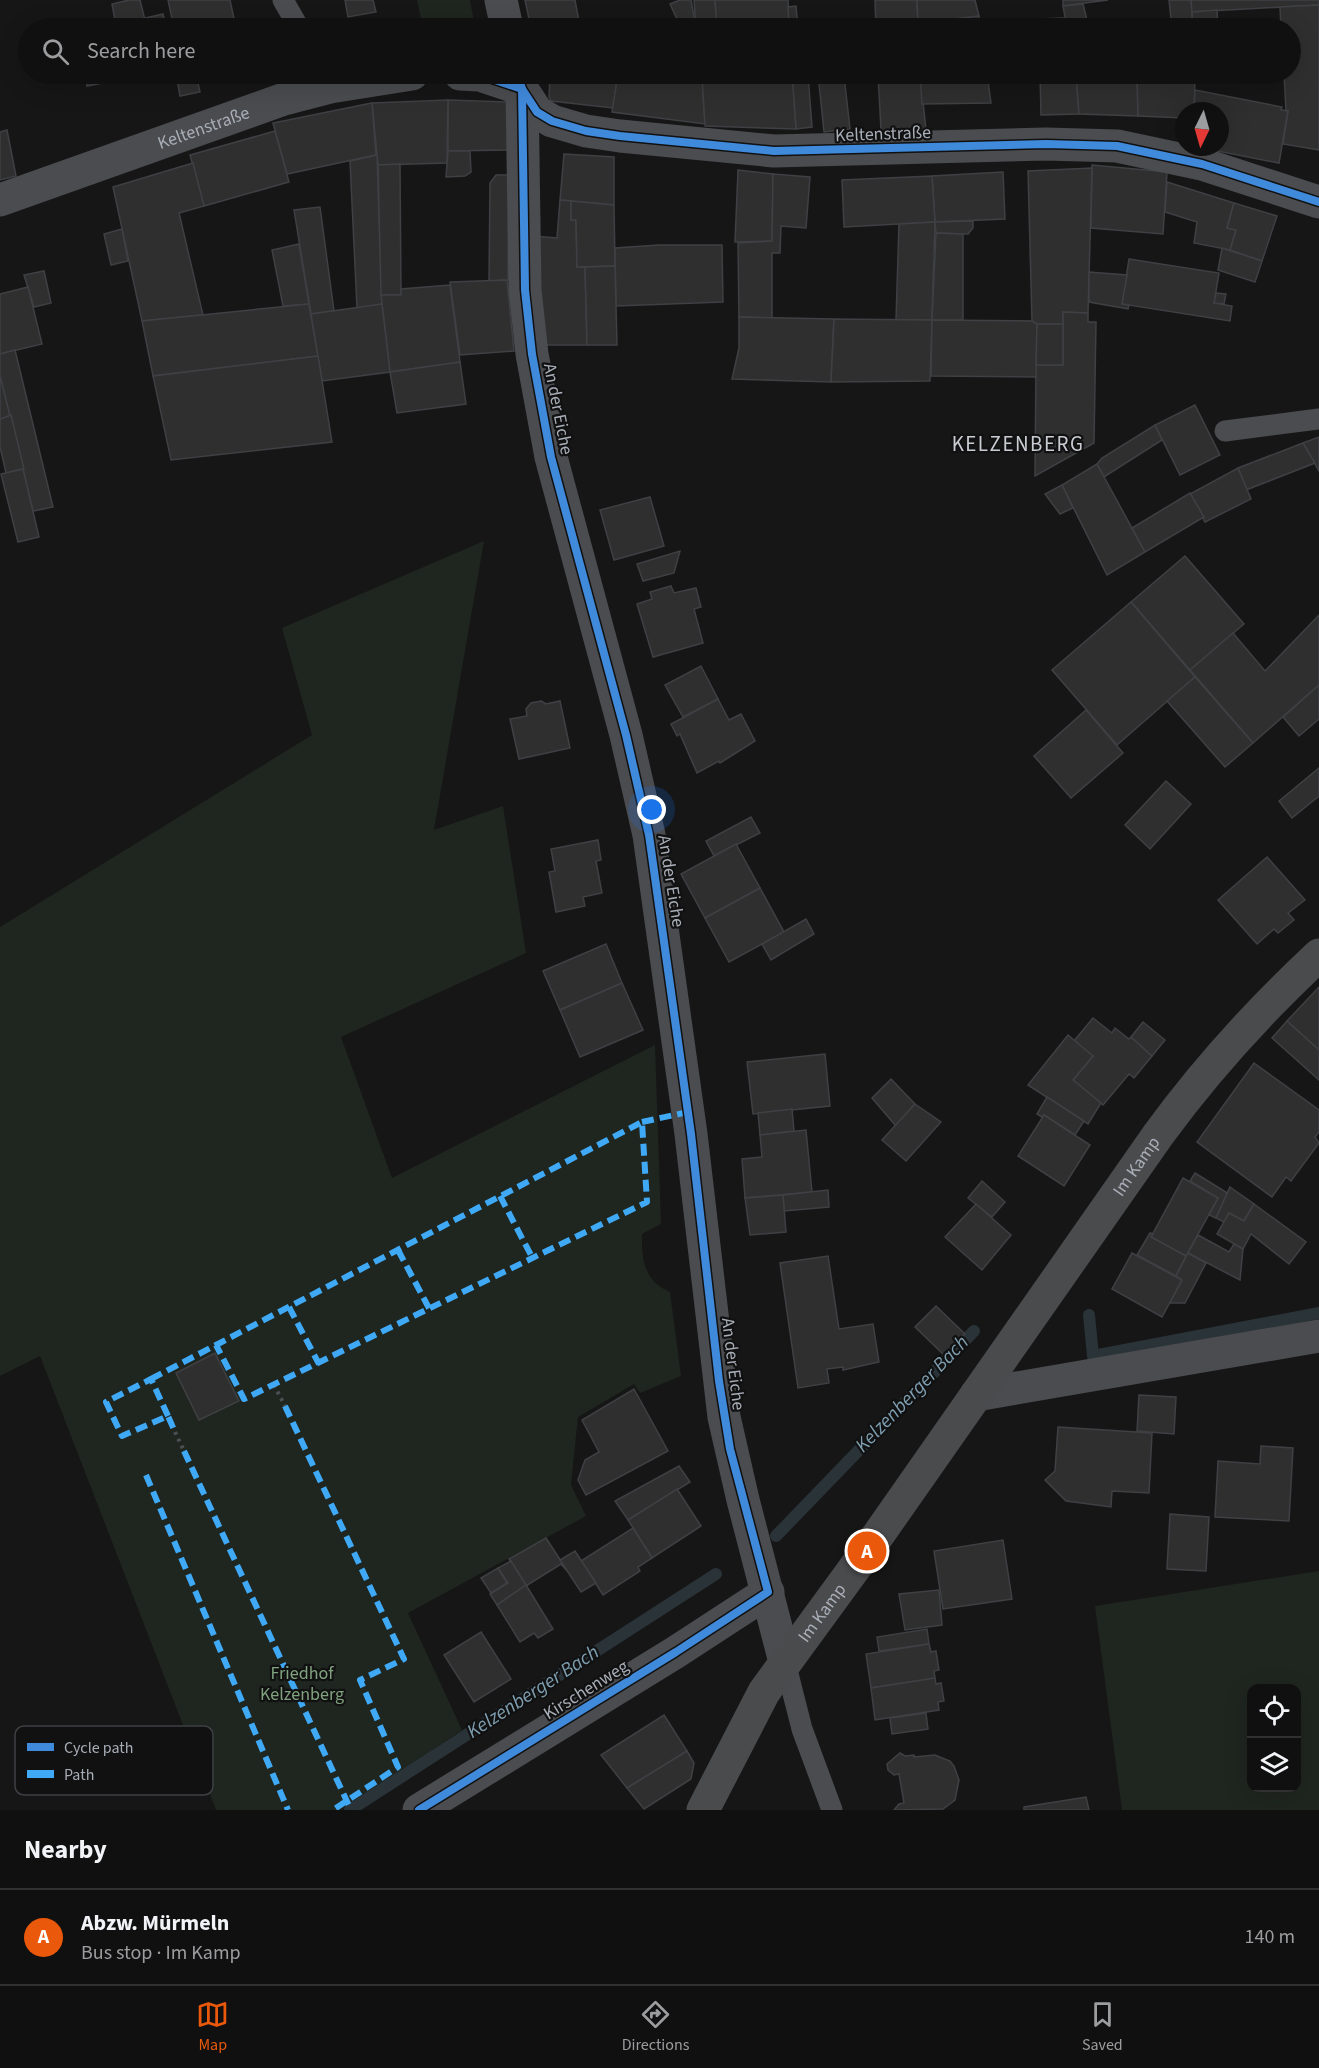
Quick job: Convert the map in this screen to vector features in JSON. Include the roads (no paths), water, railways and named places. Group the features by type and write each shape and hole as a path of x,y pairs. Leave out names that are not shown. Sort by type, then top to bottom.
{"main road":[{"name":"Im Kamp","path":"703,1810 755,1707 785,1662 1191,1090 1241,1031 1319,955"}],"street":[{"path":"501,0 505,18"},
{"name":"Keltenstraße","path":"0,200 85,172 317,84"},
{"name":"An der Eiche","path":"520,84 525,290 532,354 551,457 626,735 649,835 691,1134 720,1393 730,1449 768,1592"},
{"name":"Keltenstraße","path":"521,84 531,106 542,116 569,127 620,136 774,151 1046,144 1117,146 1202,164 1319,202"},
{"path":"976,1395 1319,1336"},
{"path":"768,1592 785,1662"},
{"name":"Kirschenweg","path":"419,1810 676,1652 768,1592"}],"lane":[{"path":"284,0 294,18"},
{"path":"1225,431 1319,419"},
{"path":"785,1662 802,1729 832,1810"}],"waterway":[{"name":"Kelzenberger Bach","path":"1089,1315 1093,1356 1319,1313"},
{"name":"Kelzenberger Bach","path":"776,1536 974,1331"},
{"name":"Kelzenberger Bach","path":"350,1810 716,1574"}],"place":[{"name":"Abzw. Mürmeln","path":"867,1551"}],"district":[{"name":"KELZENBERG","path":"1018,444"}],"park label":[{"name":"Friedhof Kelzenberg","path":"302,1683"}]}
